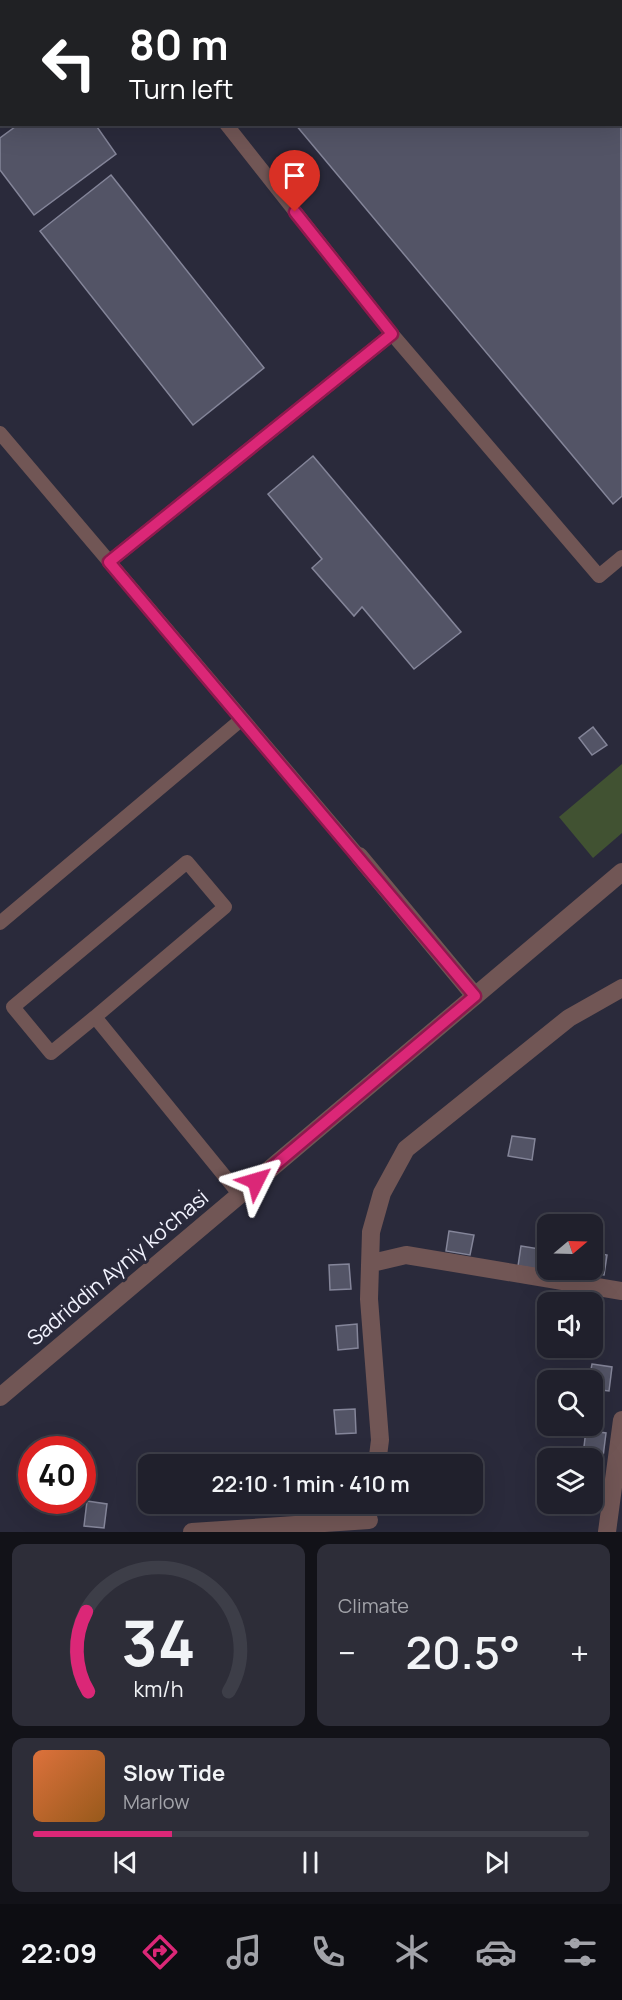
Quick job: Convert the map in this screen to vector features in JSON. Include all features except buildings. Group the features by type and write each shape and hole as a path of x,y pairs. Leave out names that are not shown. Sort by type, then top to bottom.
{"street":[{"path":"359,856 475,996"},
{"name":"Sadriddin Ayniy ko'chasi","path":"0,1397 622,872"},
{"path":"378,1454 380,1440 369,1299 372,1263 371,1232 382,1193 406,1149 569,1018 622,988"},
{"path":"372,1263 406,1255 622,1291"},
{"path":"607,1532 622,1420"},
{"path":"192,1532 369,1518"}],"lane":[{"path":"228,126 392,334 599,576 622,557"},
{"path":"109,562 392,334"},
{"path":"0,433 359,856"},
{"path":"0,923 242,720"},
{"path":"187,862 225,907 95,1017 51,1053 13,1007 187,862"},
{"path":"95,1017 240,1195"}],"green space":[{"path":"622,764 622,833 593,858 559,817"}],"route":[{"path":"256,1181 475,996 109,562 392,334 295,212"}]}
